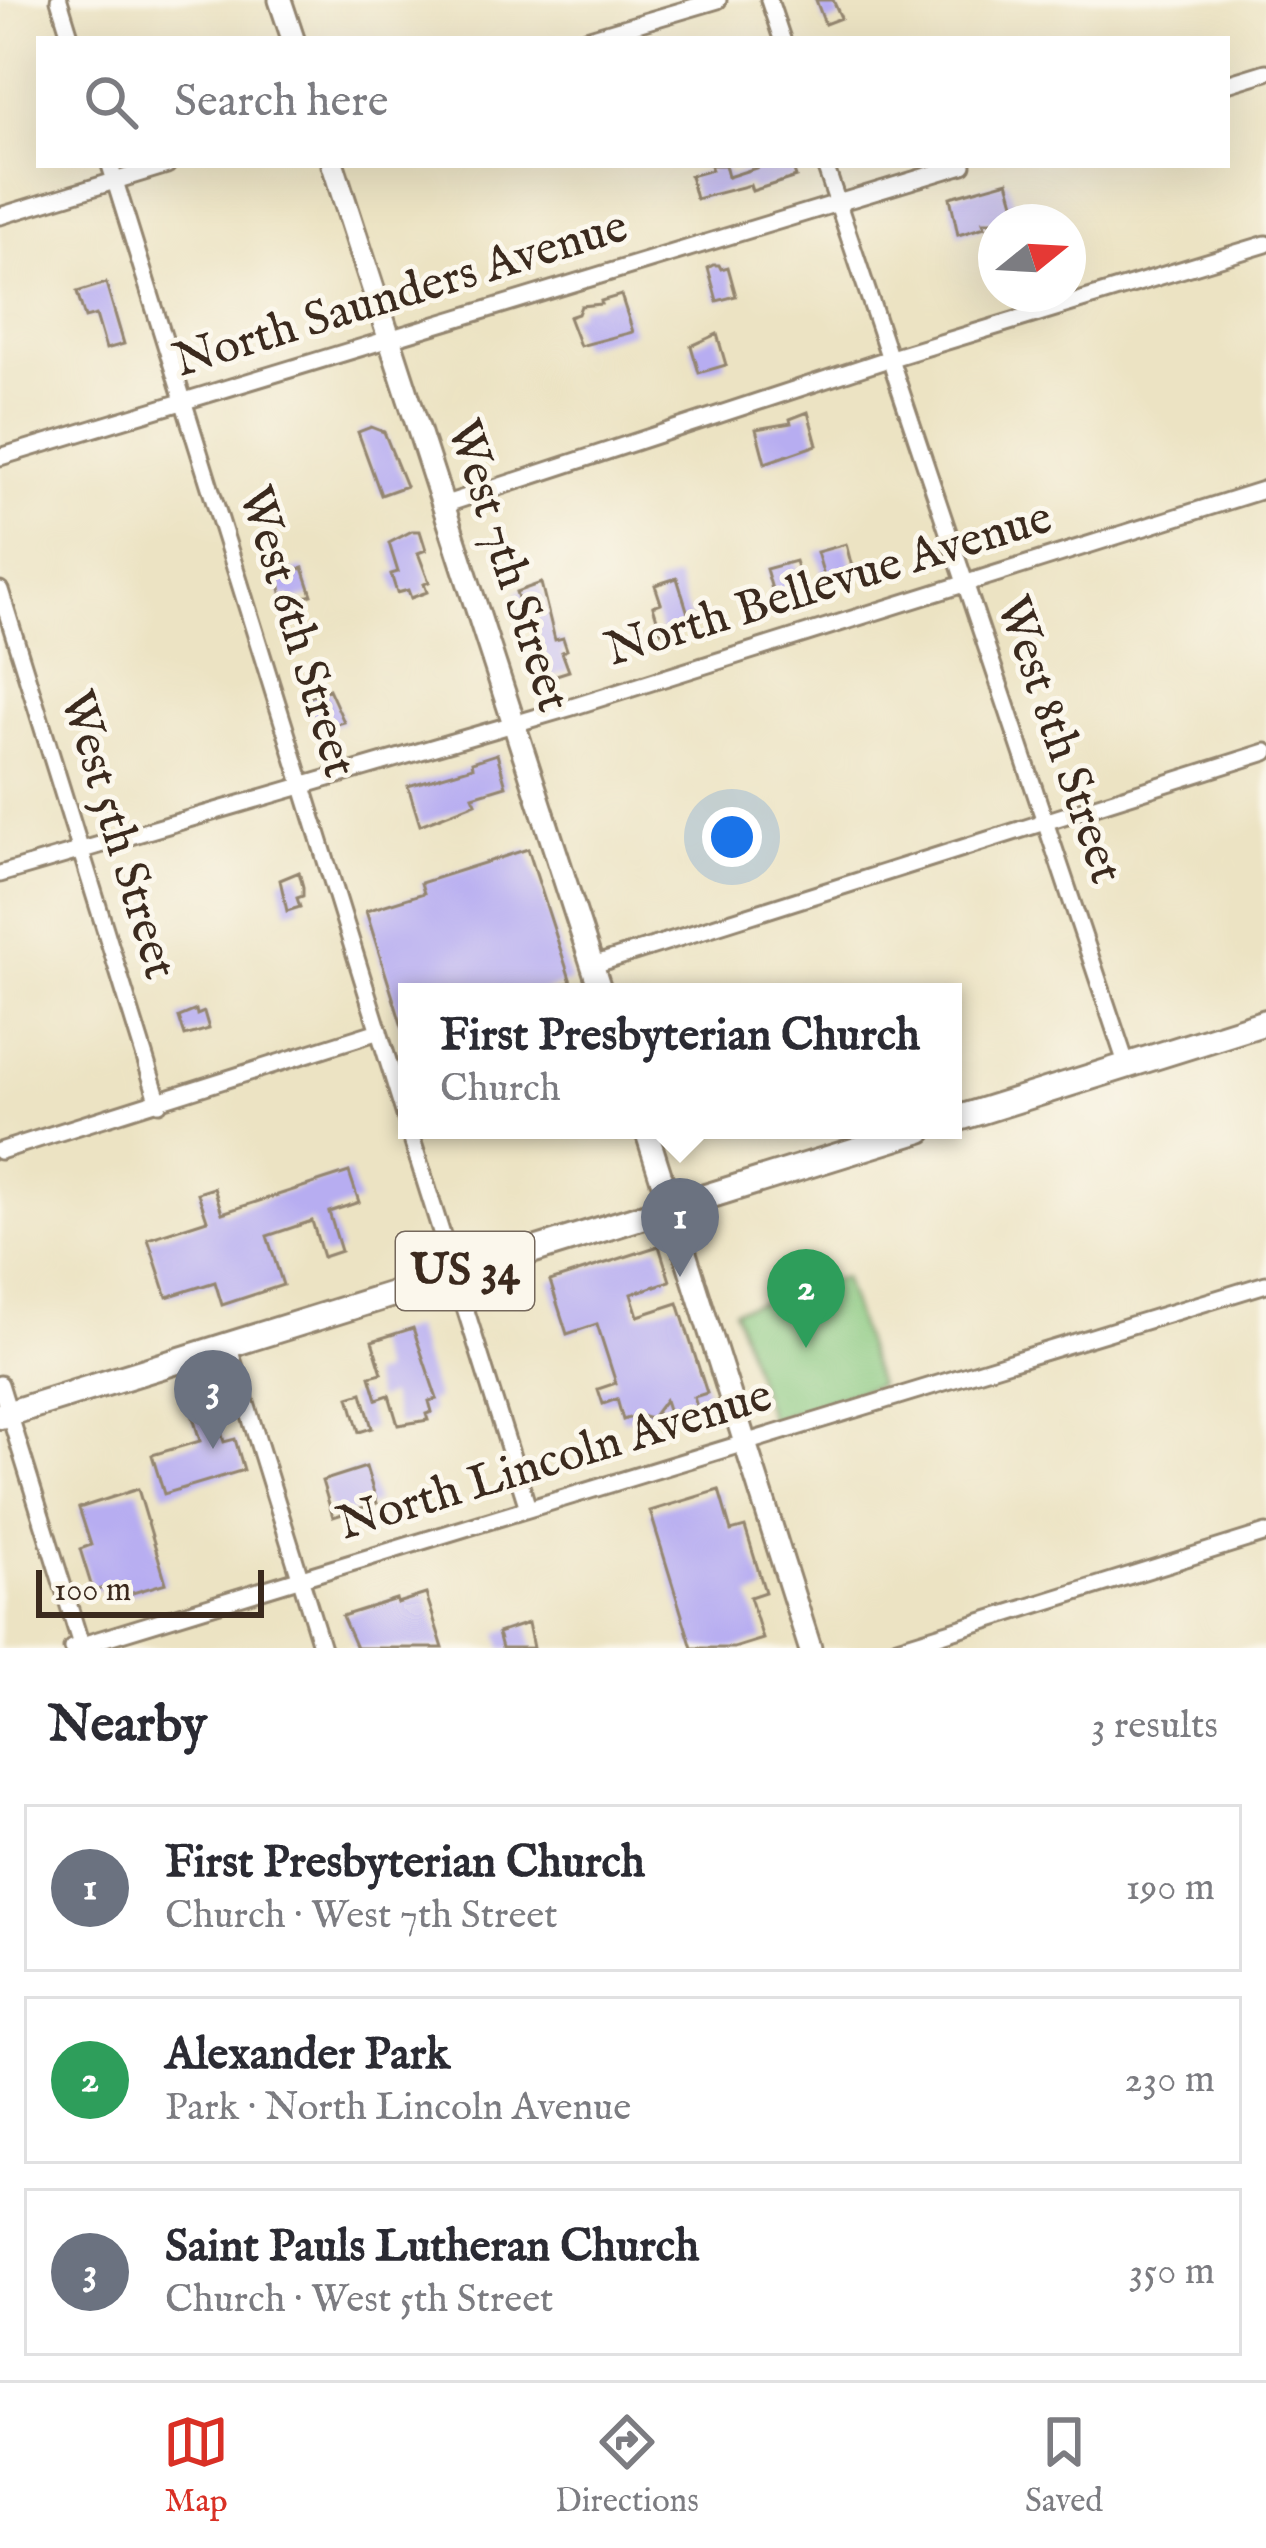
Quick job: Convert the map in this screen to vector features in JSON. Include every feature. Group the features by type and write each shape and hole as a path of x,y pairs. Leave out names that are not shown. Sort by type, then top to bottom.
{"highway":[{"path":"962,1117 1266,1022"},
{"name":"US 34","path":"4,1414 892,1139"}],"main road":[{"path":"280,0 292,36"},
{"name":"West 7th Street","path":"334,168 599,983"},
{"path":"649,1139 810,1648"}],"street":[{"path":"59,0 70,36"},
{"path":"596,36 718,0"},
{"path":"769,0 781,36"},
{"path":"1230,83 1266,72"},
{"path":"0,216 113,173 147,168"},
{"name":"West 8th Street","path":"826,168 1127,1066"},
{"name":"North Saunders Avenue","path":"0,457 953,168"},
{"name":"West 6th Street","path":"113,173 398,1093"},
{"path":"442,505 888,359 1266,244"},
{"name":"North Bellevue Avenue","path":"0,874 514,724 1266,489"},
{"name":"West 5th Street","path":"0,590 159,1103"},
{"path":"592,965 1266,752"},
{"path":"0,1151 379,1031"},
{"name":"West 6th Street","path":"412,1139 528,1508"},
{"name":"North Lincoln Avenue","path":"78,1647 1266,1284"},
{"path":"228,1345 322,1648"},
{"path":"0,1384 4,1414 78,1647"},
{"path":"897,1648 1266,1533"}],"green space":[{"path":"843,1277 878,1385 770,1420 734,1310"}],"building":[{"path":"816,0 833,0 841,18 825,24"},
{"path":"726,168 728,177 756,168 793,168 796,177 752,191 750,185 696,199 690,176"},
{"path":"1008,181 1014,204 978,204 978,229 958,235 950,197"},
{"path":"728,267 736,296 717,301 708,268"},
{"path":"106,283 124,344 106,349 96,315 85,318 77,292"},
{"path":"621,295 633,332 580,346 569,317 578,314 581,306 602,304"},
{"path":"717,334 726,365 699,373 691,346"},
{"path":"808,412 817,445 765,463 756,429 791,423 790,419"},
{"path":"371,427 384,432 406,486 381,495 358,432"},
{"path":"420,531 426,550 418,553 429,582 424,584 427,592 411,598 408,590 397,593 391,574 398,572 389,543"},
{"path":"846,544 853,571 825,579 817,552"},
{"path":"795,561 803,587 774,596 766,569"},
{"path":"303,568 312,595 291,601 289,595 282,598 278,576"},
{"path":"677,578 691,623 661,632 653,606 661,603 655,585"},
{"path":"541,583 555,640 563,638 567,650 562,652 569,671 550,677 533,624 530,618 525,620 516,592"},
{"path":"329,689 344,722 317,730 305,699"},
{"path":"497,754 506,786 473,796 476,803 420,825 408,786 473,767 472,762"},
{"path":"528,849 571,982 398,983 398,1014 366,911 424,893 421,883"},
{"path":"299,872 300,907 287,911 280,880"},
{"path":"196,1010 197,1015 204,1012 209,1029 185,1036 179,1017"},
{"path":"349,1172 359,1202 329,1212 341,1251 323,1257 312,1221 267,1236 283,1285 222,1305 215,1282 167,1297 148,1239 207,1220 198,1193 214,1188 222,1213"},
{"path":"659,1246 670,1281 631,1294 638,1316 678,1303 707,1393 694,1397 697,1407 670,1416 665,1400 651,1419 638,1415 623,1420 617,1399 603,1404 598,1389 616,1383 597,1324 567,1334 550,1281"},
{"path":"413,1328 437,1399 429,1401 428,1420 398,1425 389,1395 377,1399 370,1376 382,1373 372,1341"},
{"path":"207,1384 224,1442 235,1439 244,1470 164,1494 152,1455 200,1441 185,1390"},
{"path":"362,1393 372,1428 359,1432 349,1397"},
{"path":"366,1467 377,1503 333,1517 322,1481"},
{"path":"138,1489 166,1583 126,1595 122,1583 93,1591 80,1549 91,1545 79,1508"},
{"path":"719,1490 731,1531 745,1527 765,1592 750,1597 763,1639 734,1648 692,1648 650,1511"},
{"path":"426,1594 443,1648 356,1648 342,1616"},
{"path":"528,1623 533,1648 502,1648 498,1633"}],"place":[{"name":"First Presbyterian Church","path":"680,1277"},
{"name":"Alexander Park","path":"806,1348"},
{"name":"Saint Pauls Lutheran Church","path":"213,1449"}]}
